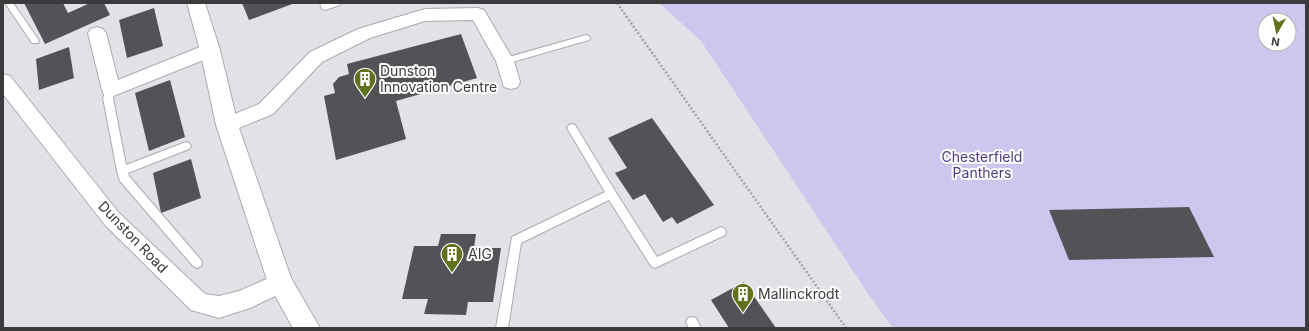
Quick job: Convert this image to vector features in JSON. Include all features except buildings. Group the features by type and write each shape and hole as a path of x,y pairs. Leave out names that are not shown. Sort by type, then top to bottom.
{"main road":[{"path":"196,3 210,50 227,125 280,283 307,328"}],"street":[{"path":"227,125 266,109 316,57 364,33 425,15 478,14 505,61 511,82"},
{"path":"97,33 111,90 210,50"},
{"name":"Dunston Road","path":"3,80 112,219 199,303 219,307 242,301 280,283"}],"lane":[{"path":"9,3 34,41"},
{"path":"324,3 325,6 337,3"},
{"path":"505,61 586,38"},
{"path":"111,90 108,98 124,178 197,263"},
{"path":"572,128 611,194 655,263 721,232"},
{"path":"122,171 186,146"},
{"path":"502,328 516,240 611,194"}],"path":[{"path":"618,3 846,328"}],"green space":[{"name":"Chesterfield Panthers","path":"659,3 1306,3 1306,328 893,328 869,295 701,41"}],"place":[{"name":"Dunston Innovation Centre","path":"365,98"},
{"name":"AIG","path":"452,274"},
{"name":"Mallinckrodt","path":"743,314"}]}
